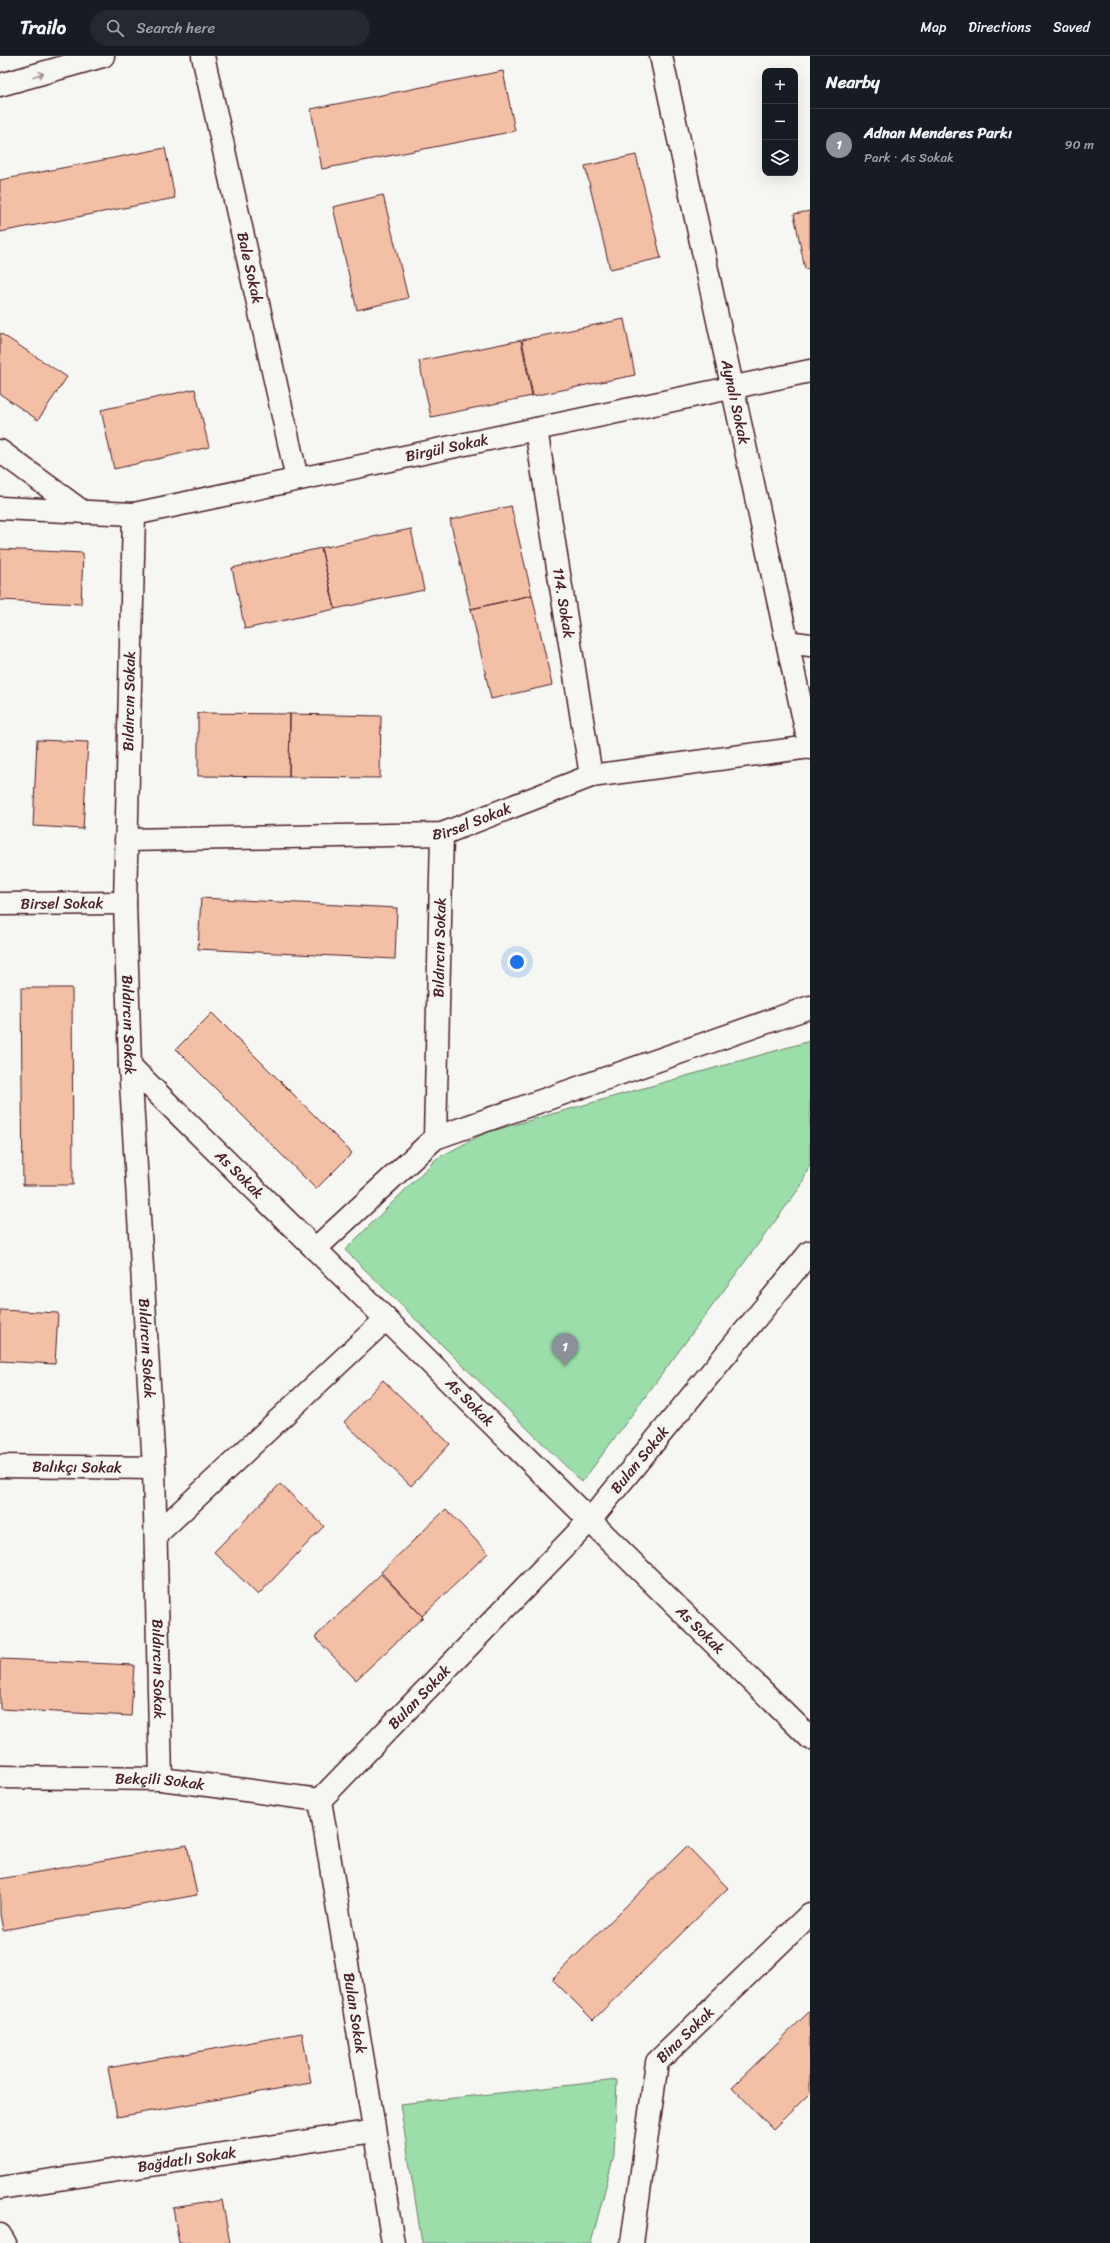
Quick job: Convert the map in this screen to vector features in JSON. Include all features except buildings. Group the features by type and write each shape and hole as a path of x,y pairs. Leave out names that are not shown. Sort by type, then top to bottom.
{"street":[{"path":"0,85 103,56"},
{"name":"Bale Sokak","path":"204,56 297,479"},
{"name":"Aynalı Sokak","path":"661,56 810,747"},
{"name":"Birgül Sokak","path":"0,508 134,514 810,371"},
{"name":"114. Sokak","path":"536,429 591,776"},
{"path":"0,451 83,512"},
{"name":"Bıldırcın Sokak","path":"134,514 125,903 130,1066 154,1468 161,1780"},
{"path":"787,642 810,645"},
{"name":"Birsel Sokak","path":"126,840 442,834 591,776 810,747"},
{"name":"Bıldırcın Sokak","path":"435,1138 442,834"},
{"name":"Birsel Sokak","path":"0,904 125,903"},
{"path":"315,1249 435,1138 810,1007"},
{"name":"As Sokak","path":"130,1066 810,1738"},
{"name":"Bulan Sokak","path":"393,2243 320,1800 590,1520 810,1252"},
{"path":"156,1535 386,1319"},
{"name":"Balıkçı Sokak","path":"0,1466 154,1468"},
{"name":"Bekçili Sokak","path":"0,1777 161,1780 320,1800"},
{"name":"Bina Sokak","path":"632,2243 658,2062 810,1914"},
{"name":"Bağdatlı Sokak","path":"0,2188 374,2131"},
{"path":"0,2235 5,2243"}],"green space":[{"path":"810,1041 810,1164 801,1186 582,1482 345,1250 436,1159 485,1133"},
{"path":"617,2080 614,2155 591,2243 422,2243 400,2104"}],"place":[{"name":"Adnan Menderes Parkı","path":"565,1366"}]}
